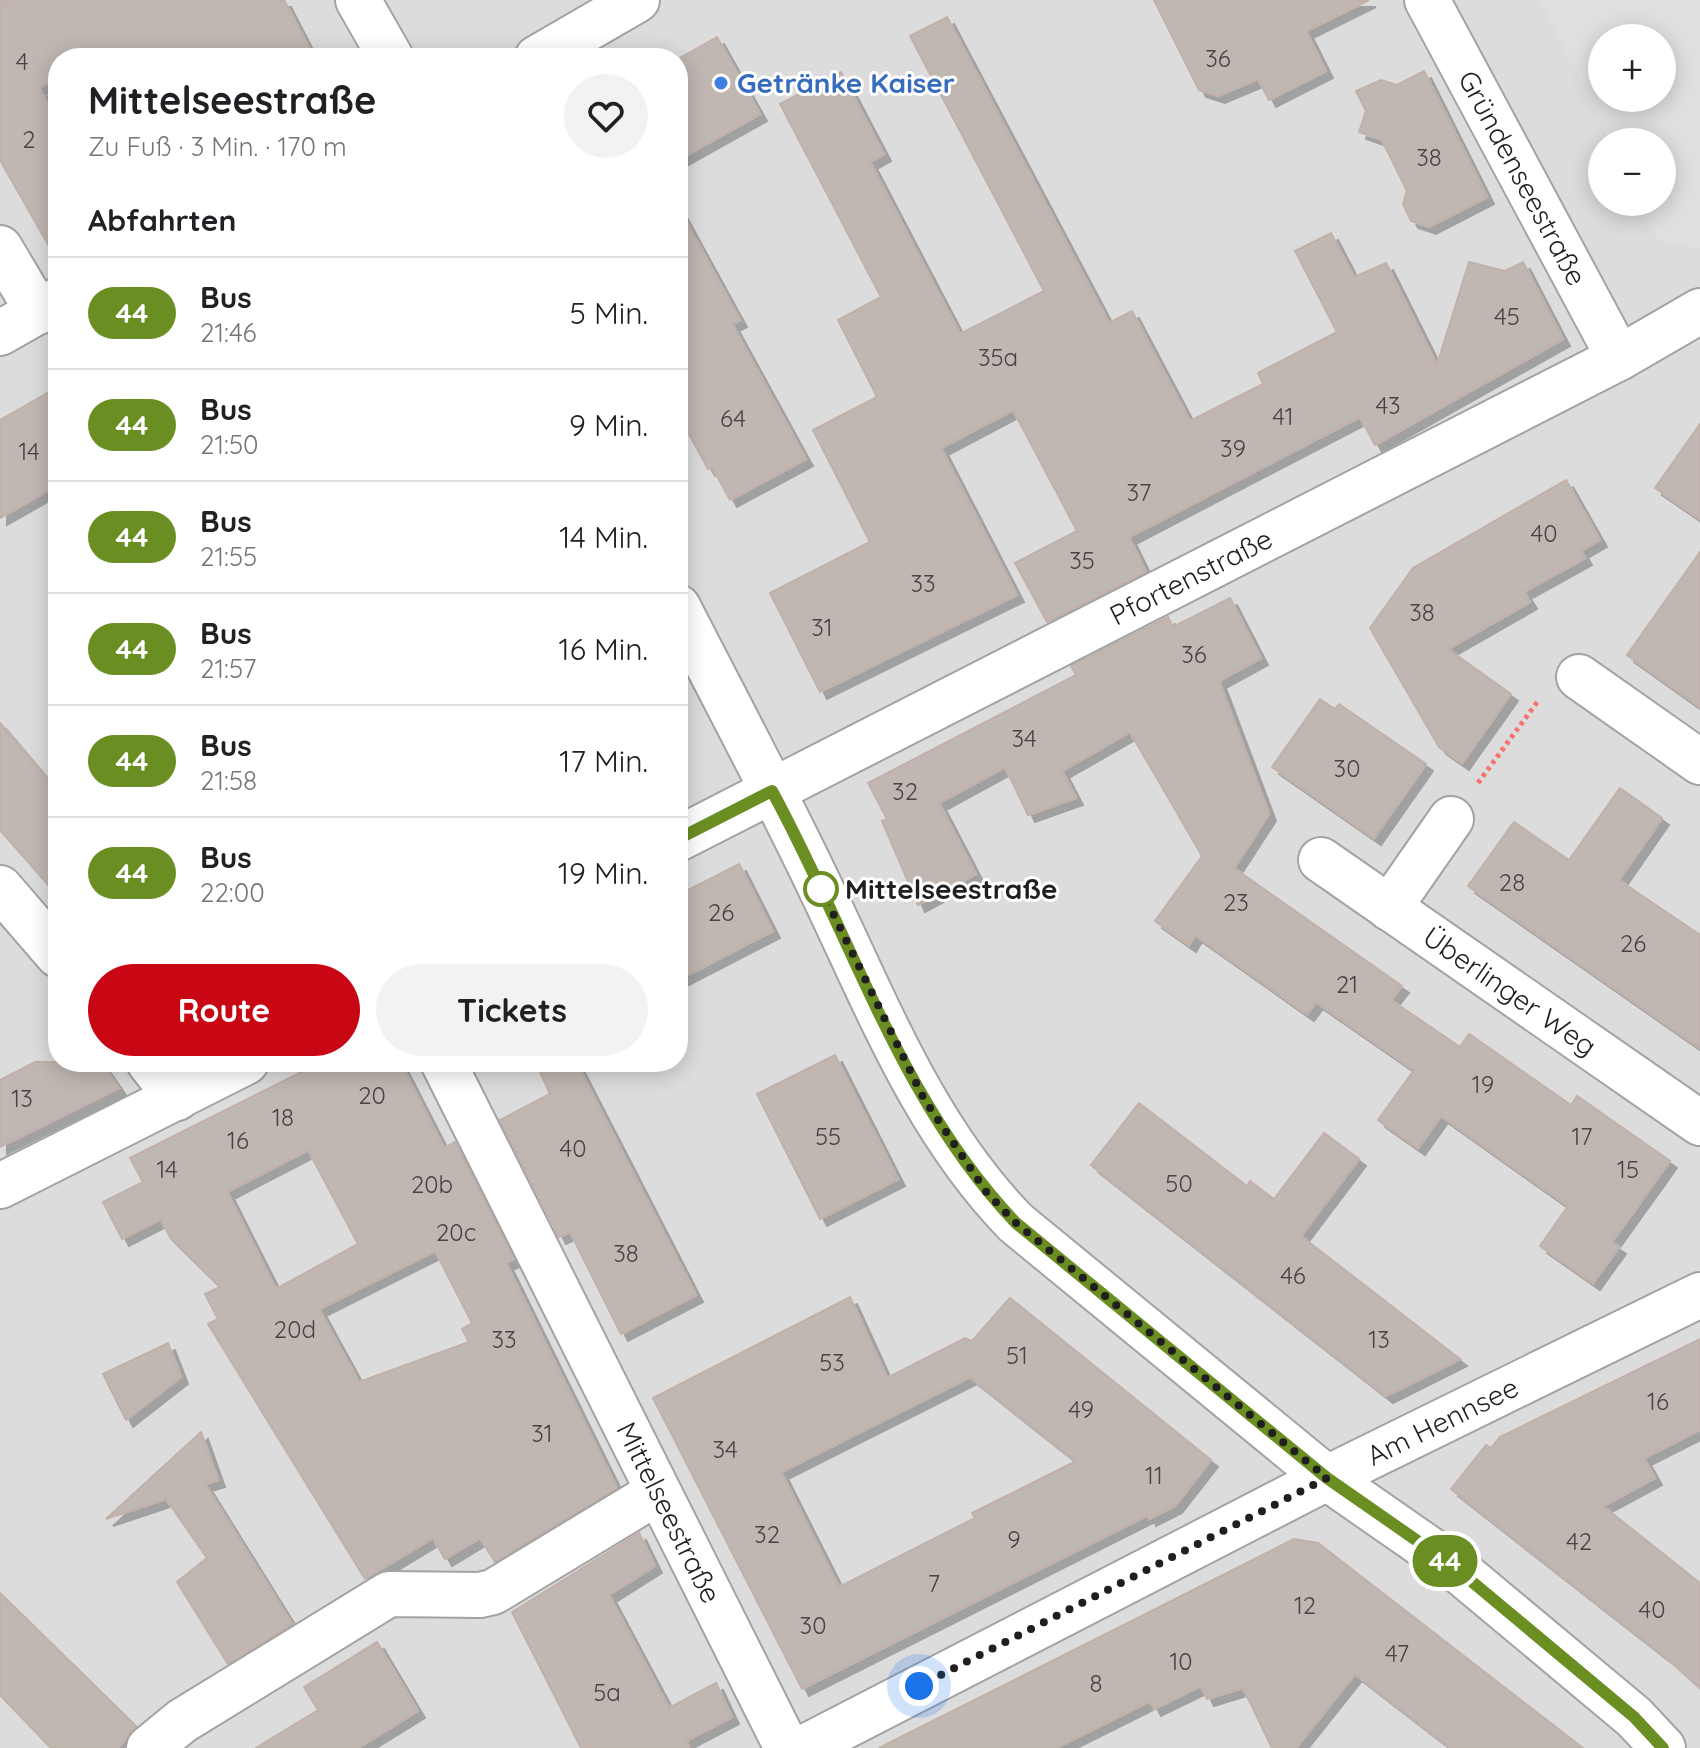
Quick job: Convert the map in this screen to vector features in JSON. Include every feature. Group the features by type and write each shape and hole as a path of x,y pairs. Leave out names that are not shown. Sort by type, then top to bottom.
{"street":[{"path":"358,0 385,48"},
{"path":"554,48 637,0"},
{"name":"Gründenseestraße","path":"1427,0 1619,358"},
{"path":"0,248 48,306 0,333"},
{"name":"Pfortenstraße","path":"688,834 1619,358 1700,311"},
{"path":"688,627 924,1099 987,1193 1016,1223 1327,1478 1452,1565 1634,1717 1663,1748"},
{"path":"1579,677 1700,762"},
{"path":"1389,908 1451,819"},
{"name":"Überlinger Weg","path":"1321,860 1700,1123"},
{"path":"0,888 48,943"},
{"path":"157,1072 177,1098"},
{"path":"0,1186 227,1072"},
{"name":"Mittelseestraße","path":"448,1072 787,1748"},
{"name":"Am Hennsee","path":"803,1748 1327,1478 1700,1295"},
{"path":"149,1748 182,1721 389,1594 493,1592 658,1492"}],"path":[{"path":"1451,819 1551,682 1579,677"}],"shaded area":[{"path":"0,0 1700,0 1700,1748 0,1748"},
{"path":"1540,0 1700,0 1700,249 1659,241 1646,216 1676,216 1676,128 1603,128 1595,112 1676,112 1676,24 1588,24 1588,97"}],"building":[{"path":"0,0 284,0 309,48 48,48 48,83 39,88 48,104 48,244 0,160"},
{"path":"1154,0 1369,0 1306,31 1326,71 1269,100 1258,79 1218,96 1199,90"},
{"path":"947,17 1109,323 1132,311 1190,421 1263,384 1258,373 1337,332 1295,251 1331,233 1354,277 1386,263 1437,365 1469,262 1505,271 1523,262 1563,339 1375,445 1360,417 1129,537 1146,572 1047,622 1015,563 1077,531 1013,410 941,448 1017,595 820,692 770,593 870,542 813,430 877,397 838,320 881,297 780,104 841,72 884,154 870,162 960,334 1044,291 910,36"},
{"path":"717,37 760,114 688,154 688,53"},
{"path":"1424,71 1487,197 1429,227 1411,221 1403,204 1407,191 1382,140 1359,132 1366,111 1356,91 1381,80 1397,85"},
{"path":"688,225 740,320 732,324 806,459 730,500 712,467 708,469 688,432"},
{"path":"48,393 48,491 0,518 0,420"},
{"path":"1700,424 1700,519 1655,488"},
{"path":"1566,480 1600,540 1581,551 1585,558 1524,592 1530,602 1448,649 1511,694 1462,763 1439,747 1370,628 1413,568"},
{"path":"1700,552 1700,707 1627,655"},
{"path":"1230,598 1261,658 1219,681 1269,814 1234,868 1402,986 1391,1000 1460,1047 1469,1034 1571,1105 1577,1096 1670,1161 1612,1242 1619,1247 1593,1283 1540,1246 1568,1206 1441,1116 1418,1148 1378,1120 1414,1070 1316,1002 1307,1014 1195,935 1189,945 1155,921 1202,856 1130,732 1062,771 1076,798 1028,815 1005,767 939,803 976,874 918,905 882,821 887,819 868,783 1076,675 1071,666 1168,617 1173,627"},
{"path":"1320,699 1335,709 1339,704 1426,764 1374,838 1272,767"},
{"path":"0,723 48,779 48,885 0,830"},
{"path":"1620,788 1662,818 1619,880 1700,935 1700,1048 1468,886 1514,822 1569,860"},
{"path":"739,864 773,931 688,975 688,890"},
{"path":"835,1055 898,1179 820,1219 757,1094"},
{"path":"35,1062 48,1062 48,1072 108,1072 119,1088 0,1147 0,1080"},
{"path":"301,1072 405,1072 444,1148 455,1142 514,1259 506,1263 617,1488 495,1562 480,1538 445,1559 433,1538 365,1579 208,1324 218,1319 205,1294 220,1287 171,1239 161,1219 122,1239 103,1202 143,1182 130,1158","holes":["308,1150 358,1244 276,1289 227,1192","435,1251 472,1323 462,1329 469,1342 359,1382 319,1309"]},
{"path":"540,1072 581,1072 696,1295 621,1334 570,1232 559,1237 500,1120 550,1094"},
{"path":"1139,1103 1247,1186 1250,1181 1274,1199 1324,1133 1359,1159 1301,1236 1460,1359 1386,1396 1091,1165"},
{"path":"850,1297 887,1378 965,1338 972,1341 1010,1298 1211,1460 1175,1506 1149,1519 1148,1515 802,1689 653,1398","holes":["970,1377 1076,1461 972,1513 975,1518 839,1587 781,1472"]},
{"path":"1700,1339 1700,1430 1644,1458 1655,1478 1603,1506 1700,1583 1700,1688 1667,1658 1451,1489 1486,1445 1491,1448 1500,1437"},
{"path":"168,1343 181,1377 126,1420 103,1374"},
{"path":"201,1432 218,1480 205,1484 292,1624 228,1664 177,1582 207,1558 166,1499 106,1519"},
{"path":"639,1533 655,1566 609,1595 669,1708 716,1683 732,1717 686,1741 690,1748 581,1748 512,1612"},
{"path":"1294,1539 1318,1543 1583,1748 1451,1748 1355,1674 1296,1748 1272,1748 1243,1688 1207,1699 1201,1686 1154,1709 1150,1701 1056,1748 879,1748"},
{"path":"0,1593 136,1726 118,1748 51,1748 0,1695"},
{"path":"377,1642 418,1711 358,1748 256,1748 318,1710 304,1687"}],"bus line":[{"name":"44","path":"688,834 772,791 924,1099 987,1193 1016,1223 1327,1478 1452,1565 1634,1717 1663,1748"}],"place":[{"name":"Getränke Kaiser","path":"721,83"},
{"name":"Mittelseestraße","path":"821,889"}],"route":[{"path":"821,889 924,1099 987,1193 1016,1223 1327,1478 919,1686"}]}
